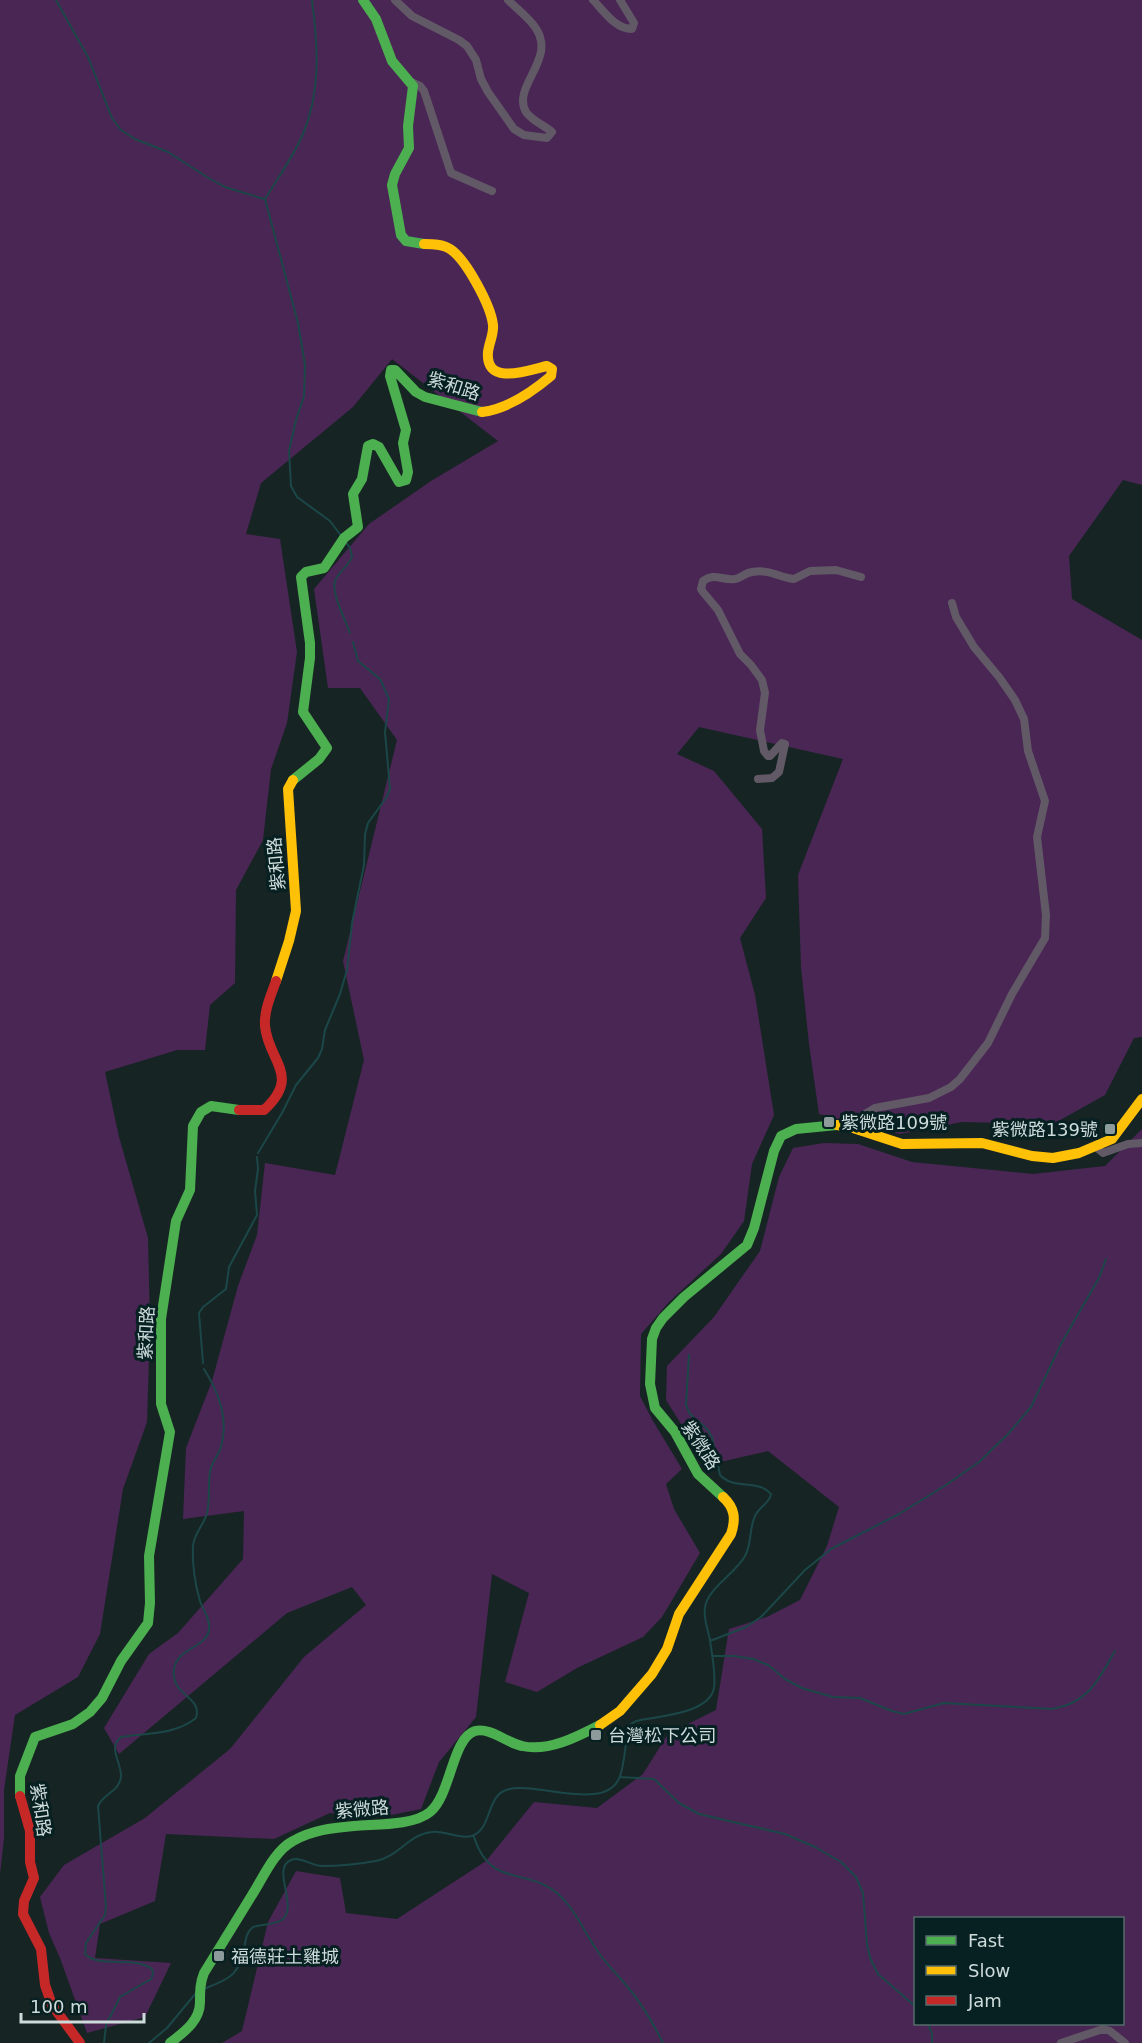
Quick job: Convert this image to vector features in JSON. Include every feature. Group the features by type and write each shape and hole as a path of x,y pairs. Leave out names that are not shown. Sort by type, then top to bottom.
{"street":[{"path":"363,0 376,19 392,61 411,82 420,86 424,91 451,173 492,191"},
{"path":"395,0 412,16 467,46 476,60 481,79 488,92 514,129 524,135 547,138 552,135 552,132 528,114 523,103 525,89 541,57 538,34 535,27 508,0"},
{"path":"593,0 618,24 632,29 634,23 620,0"},
{"name":"紫和路","path":"80,2043 52,2005 45,1985 41,1949 23,1914 24,1901 34,1878 30,1862 30,1831 20,1796 20,1776 35,1737 73,1724 90,1712 102,1698 121,1661 148,1623 149,1556 169,1441 169,1427 161,1404 160,1335 176,1221 190,1190 192,1178 193,1126 197,1116 206,1108 216,1105 249,1111 264,1110 273,1104 282,1081 283,1071 267,1034 264,1019 296,911 288,789 291,782 327,748 303,712 310,643 301,577 306,572 324,568 342,540 358,527 353,494 361,482 368,446 374,444 379,447 399,482 404,482 407,477 403,447 406,430 390,376 391,370 395,370 416,392 425,397 480,412 490,411 529,394 551,376 552,372 552,369 547,366 507,375 493,368 488,358 494,329 491,312 458,256 449,248 412,243 406,241 401,235 392,185 395,174 409,148 408,126 413,91 411,82"},
{"path":"758,779 772,778 779,772 785,744 782,743 770,756 764,751 760,730 765,687 756,671 735,645 718,610 703,592 703,582 716,576 735,579 750,572 764,571 794,579 810,571 836,570 861,577"},
{"path":"850,1127 874,1108 929,1098 951,1087 960,1079 988,1043 1012,993 1045,938 1046,915 1037,837 1045,801 1028,751 1024,719 1015,700 974,647 956,617 952,603"},
{"name":"紫微路","path":"170,2043 192,2025 200,2007 200,1990 204,1973 283,1848 321,1829 420,1818 436,1806 443,1795 459,1747 471,1732 479,1730 488,1732 527,1748 562,1742 604,1723 620,1711 652,1674 667,1649 679,1614 721,1550 735,1523 733,1510 728,1502 698,1474 675,1432 655,1408 650,1384 651,1346 656,1328 684,1297 747,1245 754,1228 774,1151 781,1137 796,1130 834,1125 850,1127 902,1144 982,1143 1043,1157 1065,1157 1112,1139 1142,1099"},
{"path":"1096,1147 1099,1152 1103,1153 1128,1144 1142,1143"},
{"path":"1061,2043 1102,2029 1110,2031 1125,2043"}],"shaded area":[{"path":"0,0 1142,0 1142,485 1123,480 1069,556 1072,599 1142,640 1142,1037 1134,1038 1105,1095 1053,1124 962,1122 900,1134 819,1114 801,967 798,875 843,759 699,727 677,754 714,771 762,829 766,898 740,938 755,995 774,1115 752,1164 744,1221 721,1254 669,1302 641,1334 640,1396 682,1469 666,1484 674,1509 700,1553 662,1617 643,1637 577,1668 537,1692 505,1682 529,1593 492,1574 476,1717 439,1762 421,1809 381,1817 330,1813 274,1839 166,1834 155,1901 100,1924 95,1958 171,1963 145,2017 87,2033 49,1933 40,1897 64,1865 145,1818 230,1749 304,1657 366,1605 352,1587 287,1613 119,1754 104,1728 149,1654 178,1633 243,1559 244,1511 183,1519 186,1448 212,1381 238,1286 257,1235 265,1163 335,1175 364,1060 343,961 397,740 360,688 328,688 314,589 369,524 431,481 498,441 392,359 353,407 261,483 246,534 280,539 297,652 287,723 271,769 263,840 236,890 235,983 210,1005 205,1050 177,1050 105,1072 119,1137 148,1238 150,1326 147,1422 123,1489 100,1634 78,1677 15,1715 4,1790 4,1838 0,1874"},
{"path":"1142,1129 1142,2043 222,2043 242,2031 268,1922 296,1871 340,1878 346,1913 397,1919 486,1861 534,1802 597,1808 643,1774 668,1734 716,1710 729,1629 767,1617 800,1600 827,1546 839,1507 768,1451 707,1465 666,1400 667,1366 714,1317 760,1251 779,1177 793,1148 824,1143 858,1144 912,1162 1033,1174 1105,1166"}],"waterway":[{"path":"56,0 88,57 112,118 121,130 135,139 168,152 225,187 264,199"},
{"path":"312,0 317,51 315,85 309,118 299,143 265,199 298,323 305,365 304,396 289,451 291,486 297,497 330,521 342,537"},
{"path":"345,541 352,557 336,578 334,586 350,633"},
{"path":"258,1153 296,1085 318,1058 322,1049 325,1030 347,970 352,923 364,865 365,834 368,823 390,789 385,732 389,699 380,679 358,661 353,642"},
{"path":"203,1363 199,1313 203,1307 226,1289 229,1267 257,1215 255,1191 257,1157"},
{"path":"204,1989 228,1978 237,1969 247,1935 253,1927 283,1919 288,1905 283,1871 291,1860 299,1859 322,1866 363,1863 384,1859 417,1837 432,1832 462,1837 472,1836 483,1827 495,1799 506,1790 519,1788 586,1794 601,1793 613,1787 622,1771 631,1724 693,1709 710,1697 714,1688 714,1664 710,1641 746,1627 761,1617 805,1570 831,1549 899,1514 946,1485 979,1462 1008,1434 1031,1407 1062,1342 1099,1278 1106,1259"},
{"path":"689,1355 686,1405 690,1414 707,1429 712,1437 720,1475 725,1480 760,1487 771,1494 769,1500 755,1516 745,1556 707,1600 705,1615 710,1640"},
{"path":"104,2043 106,2025 120,1997 151,1979 153,1974 152,1969 145,1965 99,1961 85,1954 86,1943 105,1915 106,1907 98,1806 120,1782 121,1771 115,1746 121,1737 179,1728 196,1718 195,1705 177,1685 174,1669 180,1657 203,1641 209,1630 208,1619 197,1588 193,1567 193,1546 207,1513 209,1477 221,1447 224,1426 218,1397 204,1369"},
{"path":"713,1656 753,1659 768,1665 785,1679 802,1688 833,1697 860,1698 904,1714 944,1703 1052,1709 1065,1706 1084,1696 1091,1689 1115,1651"},
{"path":"620,1777 654,1779 679,1803 699,1814 785,1834 841,1862 856,1877 863,1893 867,1944 870,1958 878,1974 914,2005"},
{"path":"474,1837 489,1864 499,1870 545,1885 563,1899 602,1957 642,2006 663,2043"},
{"path":"149,2043 167,2028 196,1993"},
{"path":"928,2025 932,2043"}],"traffic: fast":[{"path":"363,0 376,19 392,61 413,86 408,126 409,148 395,174 392,185 401,235 406,241 424,244"},
{"path":"293,780 319,759 327,748 303,712 310,643 301,577 306,572 324,568 344,538 358,527 353,494 362,479 368,446 373,444 379,447 399,482 406,480 408,472 403,443 406,430 390,376 391,370 395,370 416,392 425,397 482,412"},
{"path":"20,1796 20,1776 35,1737 73,1724 90,1712 102,1698 121,1661 148,1623 149,1556 170,1432 161,1404 161,1319 176,1221 190,1190 193,1126 201,1112 211,1106 239,1110"},
{"path":"723,1497 698,1474 675,1432 655,1408 650,1384 652,1339 663,1318 684,1297 747,1245 754,1228 774,1151 781,1136 796,1129 837,1125"},
{"path":"170,2043 186,2030 197,2015 204,1973 270,1865 286,1845 307,1834 322,1830 394,1823 423,1817 437,1804 461,1744 475,1731 487,1731 522,1746 542,1747 572,1738 600,1725"}],"traffic: slow":[{"path":"424,244 441,245 450,249 463,262 477,284 488,307 493,325 488,352 489,363 493,370 510,374 547,366 552,369 551,376 528,394 510,404 482,412"},
{"path":"276,981 296,911 288,789 293,780"},
{"path":"837,1125 902,1144 982,1143 1032,1156 1053,1158 1079,1153 1112,1139 1142,1099"},
{"path":"600,1725 620,1711 652,1674 667,1649 679,1614 731,1534 734,1523 733,1514 730,1505 723,1497"}],"traffic: jam":[{"path":"239,1110 264,1110 281,1087 280,1068 267,1038 265,1026 267,1008 276,981"},
{"path":"20,1796 30,1831 30,1862 34,1878 24,1901 23,1914 41,1949 45,1985 52,2005 80,2043"}],"place":[{"name":"紫微路109號","path":"829,1122"},
{"name":"紫微路139號","path":"1110,1129"},
{"name":"台灣松下公司","path":"596,1735"},
{"name":"福德莊土雞城","path":"219,1956"}]}
